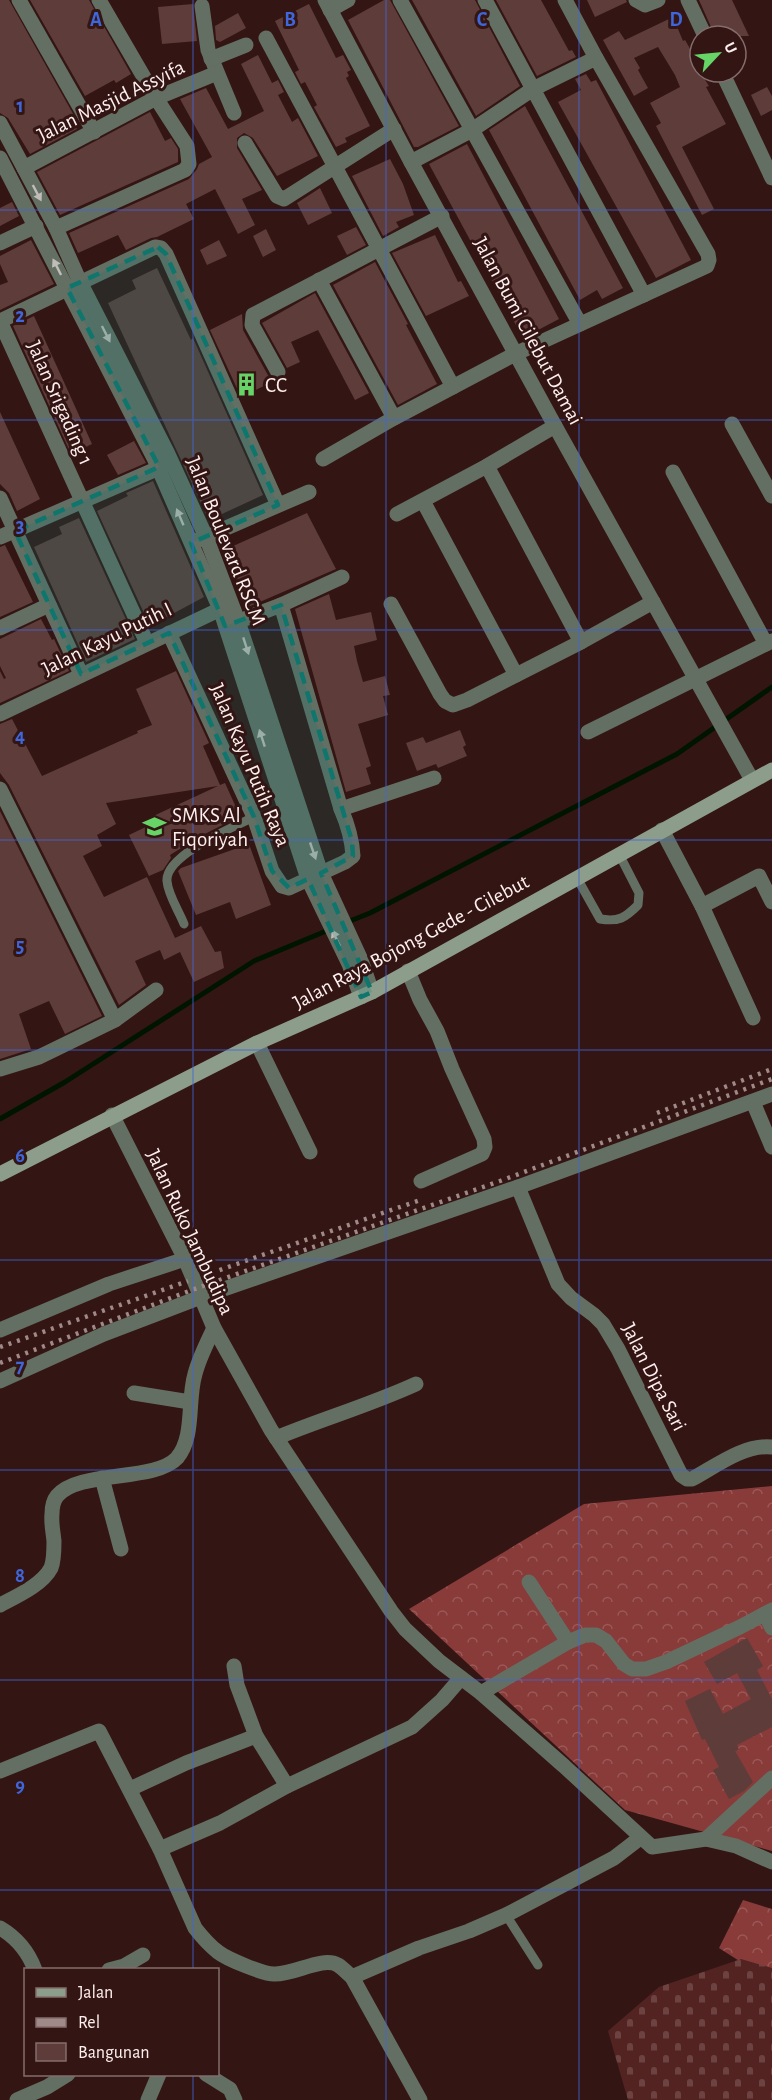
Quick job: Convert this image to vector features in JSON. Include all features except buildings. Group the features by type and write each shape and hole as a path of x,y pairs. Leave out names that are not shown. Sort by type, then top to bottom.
{"main road":[{"name":"Jalan Raya Bojong Gede - Cilebut","path":"0,1174 257,1043 366,994 772,770"}],"street":[{"path":"19,0 94,132"},
{"path":"56,228 185,170 189,164 187,146 99,0"},
{"path":"327,5 348,0"},
{"path":"400,0 580,324"},
{"path":"485,0 644,295"},
{"path":"323,459 394,418 517,353 707,266 708,254 565,0"},
{"path":"636,0 645,5 658,0"},
{"path":"688,0 699,24"},
{"name":"Jalan Bumi Cilebut Damai","path":"327,5 555,426 752,780"},
{"path":"202,6 208,50 234,112"},
{"path":"266,38 453,387"},
{"name":"Jalan Masjid Assyifa","path":"24,168 214,66 246,45"},
{"path":"411,162 471,130 533,89 596,58"},
{"path":"728,84 772,178"},
{"name":"Jalan Boulevard RSCM","path":"0,123 56,228 74,285"},
{"path":"245,143 280,198 288,197 394,129"},
{"name":"Jalan Boulevard RSCM","path":"0,160 36,226 74,285 165,465 198,540 232,623 314,876 355,962 366,994"},
{"path":"278,372 252,325 253,315 442,216"},
{"path":"0,243 36,226"},
{"path":"0,321 158,246 164,250 278,505"},
{"path":"319,280 394,418"},
{"name":"Jalan Srigading 1","path":"0,321 147,643"},
{"path":"732,424 772,496"},
{"path":"397,514 487,466 555,426"},
{"path":"0,537 165,465"},
{"path":"487,466 581,642"},
{"path":"588,732 769,643 673,472"},
{"path":"198,540 309,492"},
{"path":"0,498 81,674"},
{"path":"423,501 516,675"},
{"path":"232,623 281,605 342,577"},
{"path":"391,604 445,701 453,705 581,642 653,602"},
{"path":"0,628 49,605"},
{"path":"281,605 352,841 353,856 314,876"},
{"name":"Jalan Kayu Putih I","path":"0,714 226,606"},
{"name":"Jalan Kayu Putih Raya","path":"169,633 254,817 272,871 282,886 289,888 314,876"},
{"path":"341,809 434,778"},
{"path":"0,789 115,1020"},
{"path":"662,830 702,906 753,1018"},
{"path":"702,906 759,876 772,902"},
{"path":"408,971 420,1000 437,1031 484,1139 485,1147 482,1154 421,1181"},
{"path":"0,1070 39,1057 115,1020 156,990"},
{"path":"257,1043 310,1152"},
{"path":"0,1381 104,1334 201,1297 772,1094"},
{"path":"753,1102 772,1147"},
{"name":"Jalan Ruko Jambudipa","path":"0,1605 44,1578 52,1566 54,1541 51,1520 57,1496 70,1487 170,1464 178,1456 189,1421 194,1376 214,1328 185,1259 112,1116"},
{"name":"Jalan Dipa Sari","path":"518,1186 558,1284 571,1298 603,1324 618,1349 681,1475 692,1479 744,1451 755,1447 772,1447"},
{"path":"0,1330 109,1284 185,1259"},
{"path":"214,1328 276,1438 405,1629 564,1766 652,1847 706,1839 736,1846 772,1862"},
{"path":"276,1438 310,1424 362,1408 416,1384"},
{"path":"134,1393 190,1402"},
{"path":"102,1478 121,1549"},
{"path":"529,1582 568,1642"},
{"path":"481,1693 568,1642 585,1635 596,1635 606,1641 624,1664 632,1669 646,1669 770,1617"},
{"path":"234,1666 237,1685 256,1736 287,1786"},
{"path":"160,1849 230,1818 287,1786 412,1727 442,1700 461,1678"},
{"path":"0,1771 98,1731 160,1849 195,1928 220,1954 262,1973 293,1972 328,1962 339,1965 352,1977 416,2099"},
{"path":"130,1789 186,1763 256,1736"},
{"path":"706,1839 772,1778"},
{"path":"352,1977 419,1948 469,1931 506,1915 606,1862 640,1838"},
{"path":"0,1928 22,1946 34,1968"},
{"path":"116,1968 143,1955"},
{"path":"17,2100 47,2087 65,2076"},
{"path":"147,2100 158,2076"},
{"path":"209,2076 230,2089 235,2100"}],"lane":[{"path":"184,924 167,881 168,872 178,860 202,844 254,817"},
{"path":"578,878 600,919 614,921 627,916 638,905 639,893 619,854"},
{"path":"506,1915 538,1965"}],"highlighted area":[{"path":"158,247 166,254 278,505 191,543 225,626 281,605 352,841 353,856 321,873 372,992 361,997 308,879 289,888 272,871 254,817 169,633 81,674 15,531 159,467 67,288"}],"green space":[{"path":"772,1486 772,1851 625,1810 409,1609 584,1504"},
{"path":"743,1900 772,1909 772,1982 719,1948"},
{"path":"741,1959 772,1968 772,2100 628,2100 608,2031 659,1987"}],"waterway":[{"path":"345,923 370,913 677,754 772,687"},
{"path":"0,1119 65,1082 254,961 331,929"}],"railway":[{"path":"657,1113 772,1069"},
{"path":"0,1363 197,1288 500,1181 772,1079"},
{"path":"211,1273 423,1199"},
{"path":"0,1347 188,1281"}],"place":[{"name":"CC","path":"247,385"},
{"name":"SMKS Al Fiqoriyah","path":"154,827"}]}
